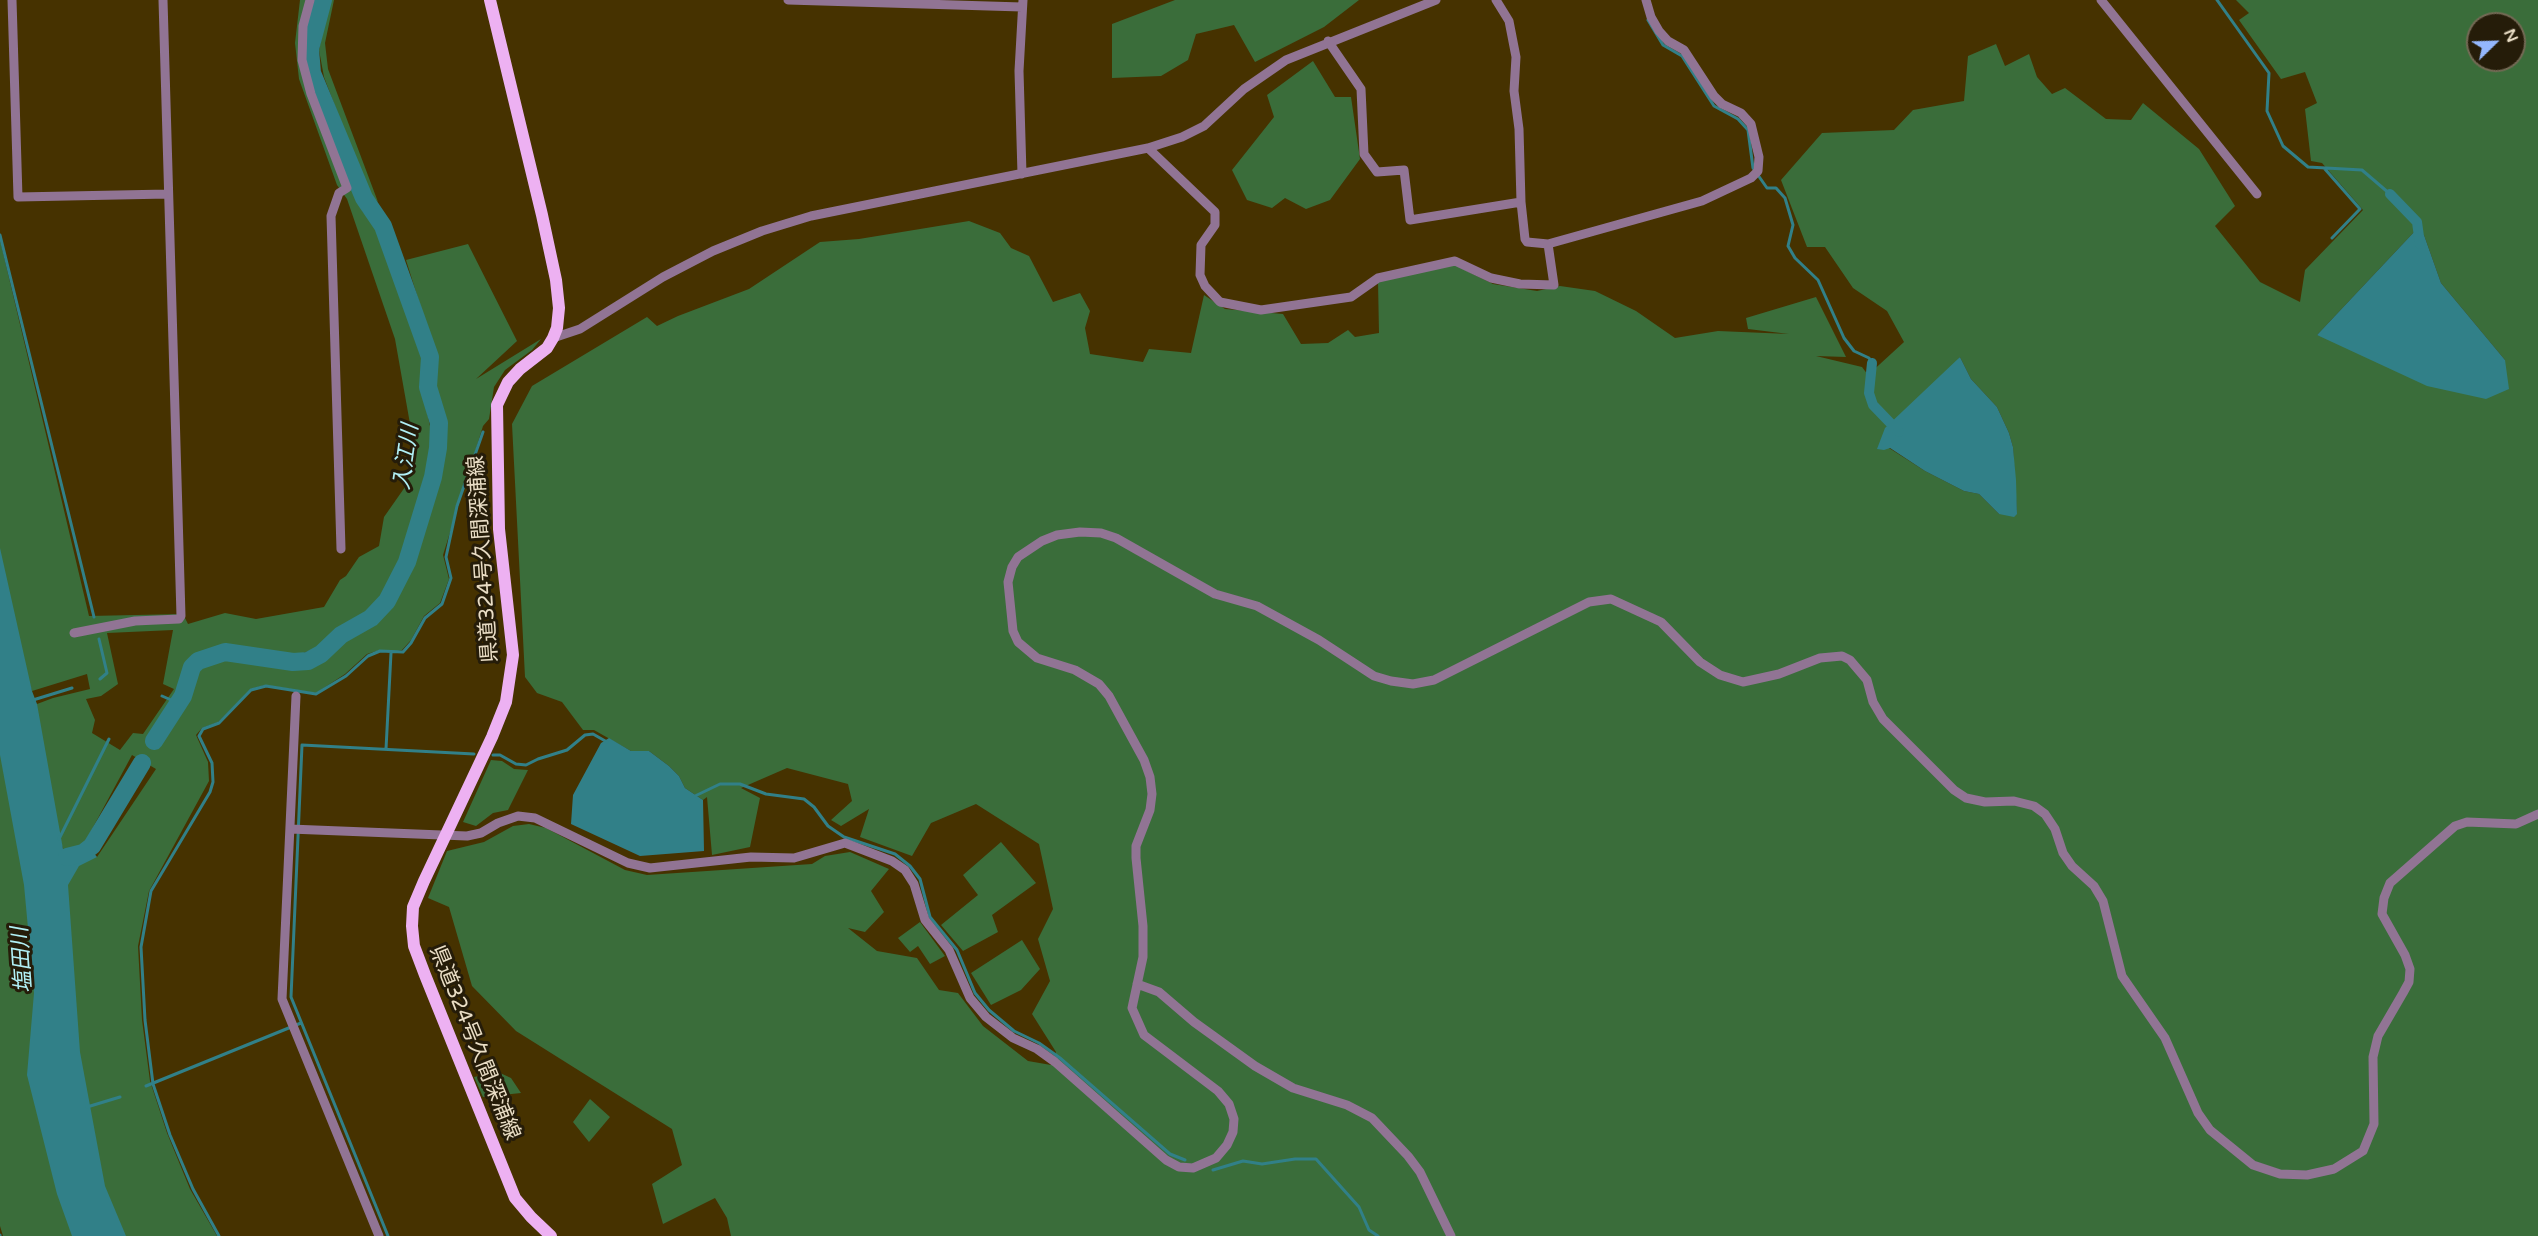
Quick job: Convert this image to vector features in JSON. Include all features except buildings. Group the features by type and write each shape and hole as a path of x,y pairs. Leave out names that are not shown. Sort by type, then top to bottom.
{"main road":[{"path":"489,0 556,280 559,308 557,328 553,338"},
{"name":"県道324号久間深浦線","path":"551,1236 515,1198 414,946 412,926 413,907 492,737 506,702 512,677 513,655 499,529 496,405 508,382 519,369 547,348 553,338"}],"street":[{"path":"12,0 18,197 168,194"},
{"path":"74,633 135,621 179,619 181,616 163,0"},
{"path":"310,0 303,26 302,60 311,94 347,188 339,194 331,216 341,549"},
{"path":"788,0 1022,4 1019,71 1022,174"},
{"path":"553,338 580,328 663,277 713,251 762,231 811,216 1148,148 1182,137 1204,126 1244,89 1286,60 1328,41 1436,0"},
{"path":"1496,0 1509,21 1516,57 1514,91 1519,129 1521,202 1527,242 1548,244 1702,201 1754,174 1759,157 1751,124 1741,113 1722,104 1714,96 1684,50 1668,41 1659,31 1651,17 1646,0"},
{"path":"2101,0 2257,194"},
{"path":"1328,41 1361,88 1364,154 1377,172 1404,170 1410,220 1521,202"},
{"path":"1148,148 1215,212 1215,225 1201,245 1200,275 1205,286 1220,302 1261,310 1352,297 1378,278 1455,261 1491,278 1520,284 1554,285 1548,244"},
{"path":"290,829 467,836 481,833 498,823 518,816 550,823 628,863 650,868 751,857 794,858 845,843 892,861 905,870 914,884 925,920 949,950 970,998 986,1017 1013,1038 1037,1049 1055,1062 1166,1160 1179,1167 1193,1168 1216,1158 1227,1145 1233,1132 1234,1119 1229,1104 1218,1091 1144,1035 1132,1008 1143,957 1143,926 1136,846 1150,810 1152,794 1144,760 1109,696 1099,684 1075,670 1037,658 1025,650 1013,631 1008,582 1018,557 1049,538 1080,532 1101,533 1116,538 1215,594 1257,606 1319,640 1374,676 1413,684 1434,680 1589,603 1611,599 1661,622 1700,662 1720,675 1743,682 1779,674 1820,658 1842,656 1850,660 1867,680 1873,702 1883,719 1954,790 1966,798 1984,802 2014,801 2034,806 2045,814 2055,829 2063,853 2072,866 2094,886 2103,901 2122,976 2164,1038 2198,1113 2210,1130 2253,1165 2280,1174 2307,1176 2334,1169 2363,1151 2374,1124 2373,1057 2378,1036 2409,982 2410,969 2405,955 2382,914 2384,898 2390,883 2455,826 2467,822 2516,824 2538,814"},
{"path":"296,696 282,999 379,1236"},
{"path":"1137,984 1159,992 1194,1022 1255,1066 1284,1083 1347,1105 1372,1118 1420,1172 1451,1236"}],"green space":[{"path":"300,0 316,0 307,47 310,74 363,212 382,231 417,324 427,367 421,385 430,426 430,457 399,569 372,609 340,629 316,648 298,655 220,648 188,662 178,694 150,739 157,743 185,705 196,671 216,657 300,667 320,658 378,617 407,580 446,441 436,402 436,363 406,260 468,244 517,341 476,379 541,339 532,350 505,370 494,387 489,419 483,426 443,555 449,579 440,603 424,616 411,640 402,650 392,652 380,650 367,654 345,674 316,693 265,685 251,689 218,722 202,728 196,735 208,762 209,781 149,891 138,946 142,1020 150,1081 167,1133 190,1189 217,1236 100,1236 54,899 77,858 97,857 156,769 132,755 85,842 76,848 63,849 24,714 37,704 90,689 87,674 32,691 0,600 0,240 89,616 183,614 188,624 225,613 256,619 324,607 340,580 346,576 359,557 379,546 384,517 405,487 415,452 395,339 347,199 337,185 299,79 295,43","holes":["173,630 163,684 174,689 143,734 133,733 120,750 92,733 95,720 86,699 101,696 118,684 107,633"]},
{"path":"329,0 334,0 325,43 328,69 378,202 368,193 324,77 319,50"},
{"path":"1175,0 1359,0 1324,27 1255,62 1234,25 1196,34 1188,60 1161,76 1112,78 1112,24"},
{"path":"2236,0 2538,0 2538,1236 731,1236 727,1218 715,1198 663,1224 652,1184 682,1165 672,1129 516,1031 472,986 449,907 428,898 447,851 484,842 513,826 529,824 546,828 625,870 647,875 812,864 825,856 850,852 889,869 871,891 884,912 865,932 848,928 877,951 917,958 939,990 958,993 983,1026 1028,1061 1051,1065 1056,1052 1032,1014 1050,981 1038,939 1053,909 1039,844 976,804 931,823 912,856 860,837 869,809 841,826 831,820 852,801 848,784 787,768 741,788 760,798 750,847 712,855 707,797 703,800 685,788 679,776 649,751 631,751 594,730 583,730 562,702 537,693 525,677 512,424 532,386 647,317 657,326 749,289 820,242 859,239 969,221 1000,233 1011,248 1029,256 1053,302 1080,293 1090,311 1085,328 1090,354 1143,362 1149,349 1191,353 1204,295 1225,309 1283,314 1301,344 1328,343 1348,330 1355,337 1379,333 1378,281 1455,265 1493,284 1537,291 1560,286 1595,291 1636,311 1675,338 1718,331 1789,334 1748,329 1746,318 1816,297 1846,357 1816,356 1862,367 1868,375 1904,342 1887,311 1853,288 1825,247 1807,247 1781,180 1822,133 1894,130 1913,110 1964,101 1968,56 1996,44 2005,66 2029,54 2037,77 2052,94 2065,88 2106,119 2131,120 2143,103 2199,149 2235,206 2215,226 2260,282 2300,302 2305,270 2363,210 2322,163 2311,161 2305,109 2317,103 2305,72 2281,79 2239,20 2249,13","holes":["2415,231 2424,235 2441,283 2505,360 2317,335","1960,357 1971,379 1997,407 2009,433 2013,447 2017,514 1999,514 1979,494 1964,491 1925,471 1889,448"]},
{"path":"1313,61 1335,97 1351,97 1360,159 1330,200 1306,209 1285,198 1272,208 1247,200 1232,170 1274,117 1267,95"},
{"path":"0,700 84,1236 3,1236 0,1226"},
{"path":"491,760 502,761 514,769 528,770 508,810 493,813 476,826 463,822"},
{"path":"1001,842 1036,883 992,915 998,932 963,951 941,925 978,895 963,875"},
{"path":"920,922 945,956 930,964 918,946 910,952 898,938"},
{"path":"1022,940 1040,969 1021,990 991,1005 971,973"},
{"path":"498,1072 511,1078 521,1093 483,1097 474,1077"},
{"path":"590,1099 610,1117 589,1142 573,1122"}],"water":[{"path":"2415,231 2424,235 2441,283 2505,360 2509,389 2486,399 2427,386 2317,335"},
{"path":"1960,357 1971,379 1997,407 2009,433 2013,447 2016,480 2017,514 2014,517 1999,514 1979,494 1964,491 1925,471 1890,448 1877,449 1885,428"},
{"path":"0,548 32,691 37,704 63,849 76,848 85,842 97,857 79,866 68,885 80,1052 105,1186 126,1236 72,1236 57,1194 27,1075 34,993 24,885 0,755"},
{"path":"609,738 631,751 649,751 679,776 685,788 703,800 704,851 640,856 571,824 573,795 601,743"}],"waterway":[{"name":"入江川","path":"154,741 183,696 192,667 198,661 225,652 293,662 308,661 321,654 341,635 371,618 387,601 407,562 433,477 439,423 428,387 430,357 383,226 364,198 312,73 310,49 323,0"},
{"path":"2217,0 2269,73 2267,111 2283,146 2308,167 2362,170 2390,194"},
{"path":"1648,20 1663,45 1682,56 1714,106 1738,119 1748,130 1753,168 1767,188 1776,188 1785,198 1793,225 1788,246 1795,258 1818,280 1844,338 1854,351 1869,358 1872,363"},
{"path":"2324,168 2360,209 2332,238"},
{"path":"2390,194 2417,222 2420,244"},
{"path":"0,235 94,617"},
{"path":"1872,363 1869,393 1873,405 1899,432"},
{"path":"219,1236 193,1189 170,1135 153,1084 145,1020 141,947 151,891 210,792 213,782 212,763 199,736 203,729 219,723 251,690 266,686 316,694 346,676 368,656 380,651 403,652 411,643 425,618 442,604 451,578 446,557 457,506 483,432"},
{"path":"99,639 107,673 100,679"},
{"path":"386,749 391,653"},
{"path":"33,700 72,688"},
{"path":"162,696 178,703"},
{"path":"493,755 500,755 516,764 526,765 567,750 585,735 593,734 607,742"},
{"path":"59,839 109,739"},
{"path":"388,1236 291,997 302,745 474,754"},
{"name":"入江川","path":"67,857 83,853 92,846 142,763"},
{"path":"695,796 720,784 740,784 766,794 804,799 814,807 828,826 844,837 895,854 910,866 920,879 930,917 957,950 975,993 989,1010 1014,1031 1039,1043 1060,1058 1170,1154 1185,1160"},
{"path":"146,1086 301,1023"},
{"path":"87,1107 120,1097"},
{"path":"1213,1170 1243,1161 1262,1164 1295,1159 1316,1159 1359,1207 1369,1230 1378,1236"}],"water label":[{"name":"塩田川","path":"23,960"}]}
